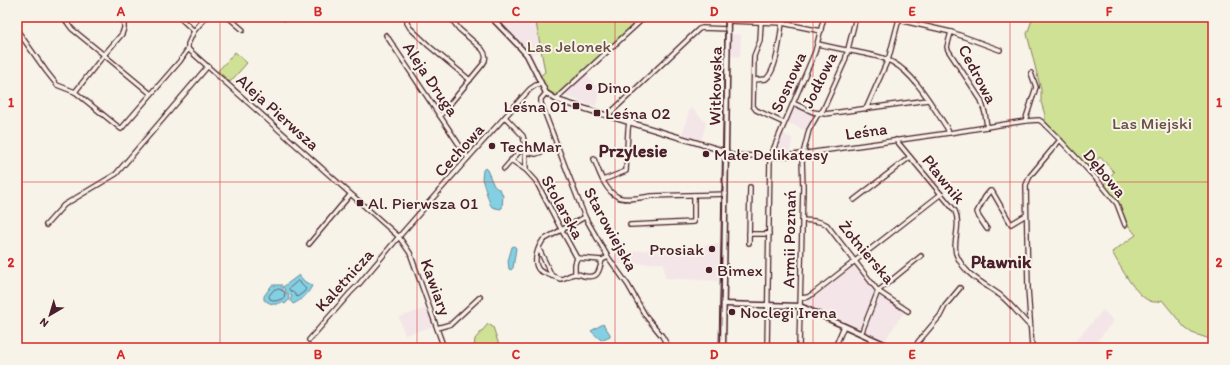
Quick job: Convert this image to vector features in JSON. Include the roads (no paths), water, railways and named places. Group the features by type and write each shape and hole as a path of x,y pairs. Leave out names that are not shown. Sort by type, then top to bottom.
{"street":[{"path":"63,17 72,28 151,94"},
{"path":"75,92 122,34 124,28 124,17"},
{"path":"179,17 194,31"},
{"path":"17,30 57,85 75,92 121,129 176,65 188,48 188,44 194,31 206,17"},
{"path":"228,17 243,30"},
{"path":"407,17 407,23 410,28 470,80"},
{"path":"440,116 485,62 486,55 482,49 457,27 450,17"},
{"name":"Leśna","path":"490,17 518,44 526,55 546,93 557,100 731,154 779,157 1025,121 1039,120 1042,122"},
{"path":"557,100 645,17"},
{"name":"Sosnowa","path":"770,157 818,44 824,17"},
{"name":"Jodłowa","path":"803,154 809,130 817,116 820,114 845,61 856,17"},
{"path":"866,109 888,60 897,18 903,21 951,32 1000,50"},
{"path":"728,19 782,23 821,31"},
{"name":"Witkowska","path":"723,348 728,19"},
{"path":"761,22 760,41 754,56 754,109 784,123"},
{"path":"754,80 766,79 771,74 777,53 782,23"},
{"path":"607,116 699,29 728,29"},
{"name":"Cedrowa","path":"951,32 947,47 948,50 980,100 985,113 987,127"},
{"name":"Aleja Druga","path":"386,35 468,158"},
{"path":"818,44 888,60 902,68 911,77 928,100 947,128 948,133"},
{"name":"Aleja Pierwsza","path":"188,48 350,195 399,237"},
{"path":"46,225 64,205 116,174 208,66"},
{"path":"1025,121 1036,87 1031,72"},
{"name":"Cechowa","path":"399,237 532,87 541,84"},
{"name":"Starowiejska","path":"546,93 541,99 541,103 586,217 608,257 669,348"},
{"path":"793,103 820,114 928,100"},
{"name":"Stolarska","path":"505,117 521,132 525,145 526,170 536,181 577,258 574,267 574,274"},
{"path":"603,180 626,171 629,122"},
{"name":"Dębowa","path":"1042,122 1101,184 1117,204 1125,225"},
{"name":"Pławnik","path":"896,140 941,194 957,216 958,227 956,250 958,258 973,277 1000,295 1030,326"},
{"path":"1032,348 1026,186 1030,176 1060,140"},
{"path":"504,169 525,145"},
{"name":"Stolarska","path":"525,152 536,154 557,146"},
{"name":"Armii Poznań","path":"799,348 803,154"},
{"path":"767,348 770,157"},
{"path":"854,200 910,157"},
{"path":"594,159 603,180 613,193 621,198 726,194"},
{"path":"511,160 526,170"},
{"path":"749,243 750,187"},
{"path":"987,229 977,212 985,196 990,191 992,191 1011,224 1026,215"},
{"path":"801,298 808,297 941,194"},
{"path":"308,244 350,195"},
{"path":"630,225 694,222 694,195"},
{"path":"586,217 543,240 536,258 538,268 543,272 562,279 574,274 588,277 595,276 599,271 602,260"},
{"name":"Żołnierska","path":"802,220 818,221 827,224 878,291 908,311"},
{"path":"749,234 769,234"},
{"name":"Kawiary","path":"399,237 410,253 444,348"},
{"name":"Kaletnicza","path":"309,340 399,237"},
{"path":"539,249 552,276"},
{"path":"861,334 878,291 921,256"},
{"path":"577,258 602,260 608,257"},
{"path":"915,348 960,288"},
{"path":"437,328 451,324 480,297"},
{"path":"724,304 800,306 893,348"},
{"path":"836,348 844,326"},
{"path":"868,348 872,339"}],"water":[{"path":"485,168 494,186 500,189 503,196 502,208 500,209 492,207 490,204 482,179 483,170"},
{"path":"514,246 516,248 513,268 511,270 509,269 508,261 512,247"},
{"path":"299,275 304,281 312,286 304,297 293,304 290,300 292,296 288,294 283,287"},
{"path":"272,285 282,285 282,289 289,297 285,304 282,302 273,304 264,300 264,296"},
{"path":"603,324 610,336 601,340 591,331"}],"railway":[{"path":"719,348 725,17"}],"place":[{"name":"Dino","path":"589,87"},
{"name":"Leśna 01","path":"576,106"},
{"name":"Leśna 02","path":"597,113"},
{"name":"TechMar","path":"492,146"},
{"name":"Małe Delikatesy","path":"706,154"},
{"name":"Al. Pierwsza 01","path":"360,203"},
{"name":"Prosiak","path":"712,249"},
{"name":"Bimex","path":"709,270"},
{"name":"Noclegi Irena","path":"732,312"}],"district":[{"name":"Przylesie","path":"633,151"},
{"name":"Pławnik","path":"1001,262"}],"park label":[{"name":"Las Jelonek","path":"569,46"},
{"name":"Las Miejski","path":"1152,123"}]}
